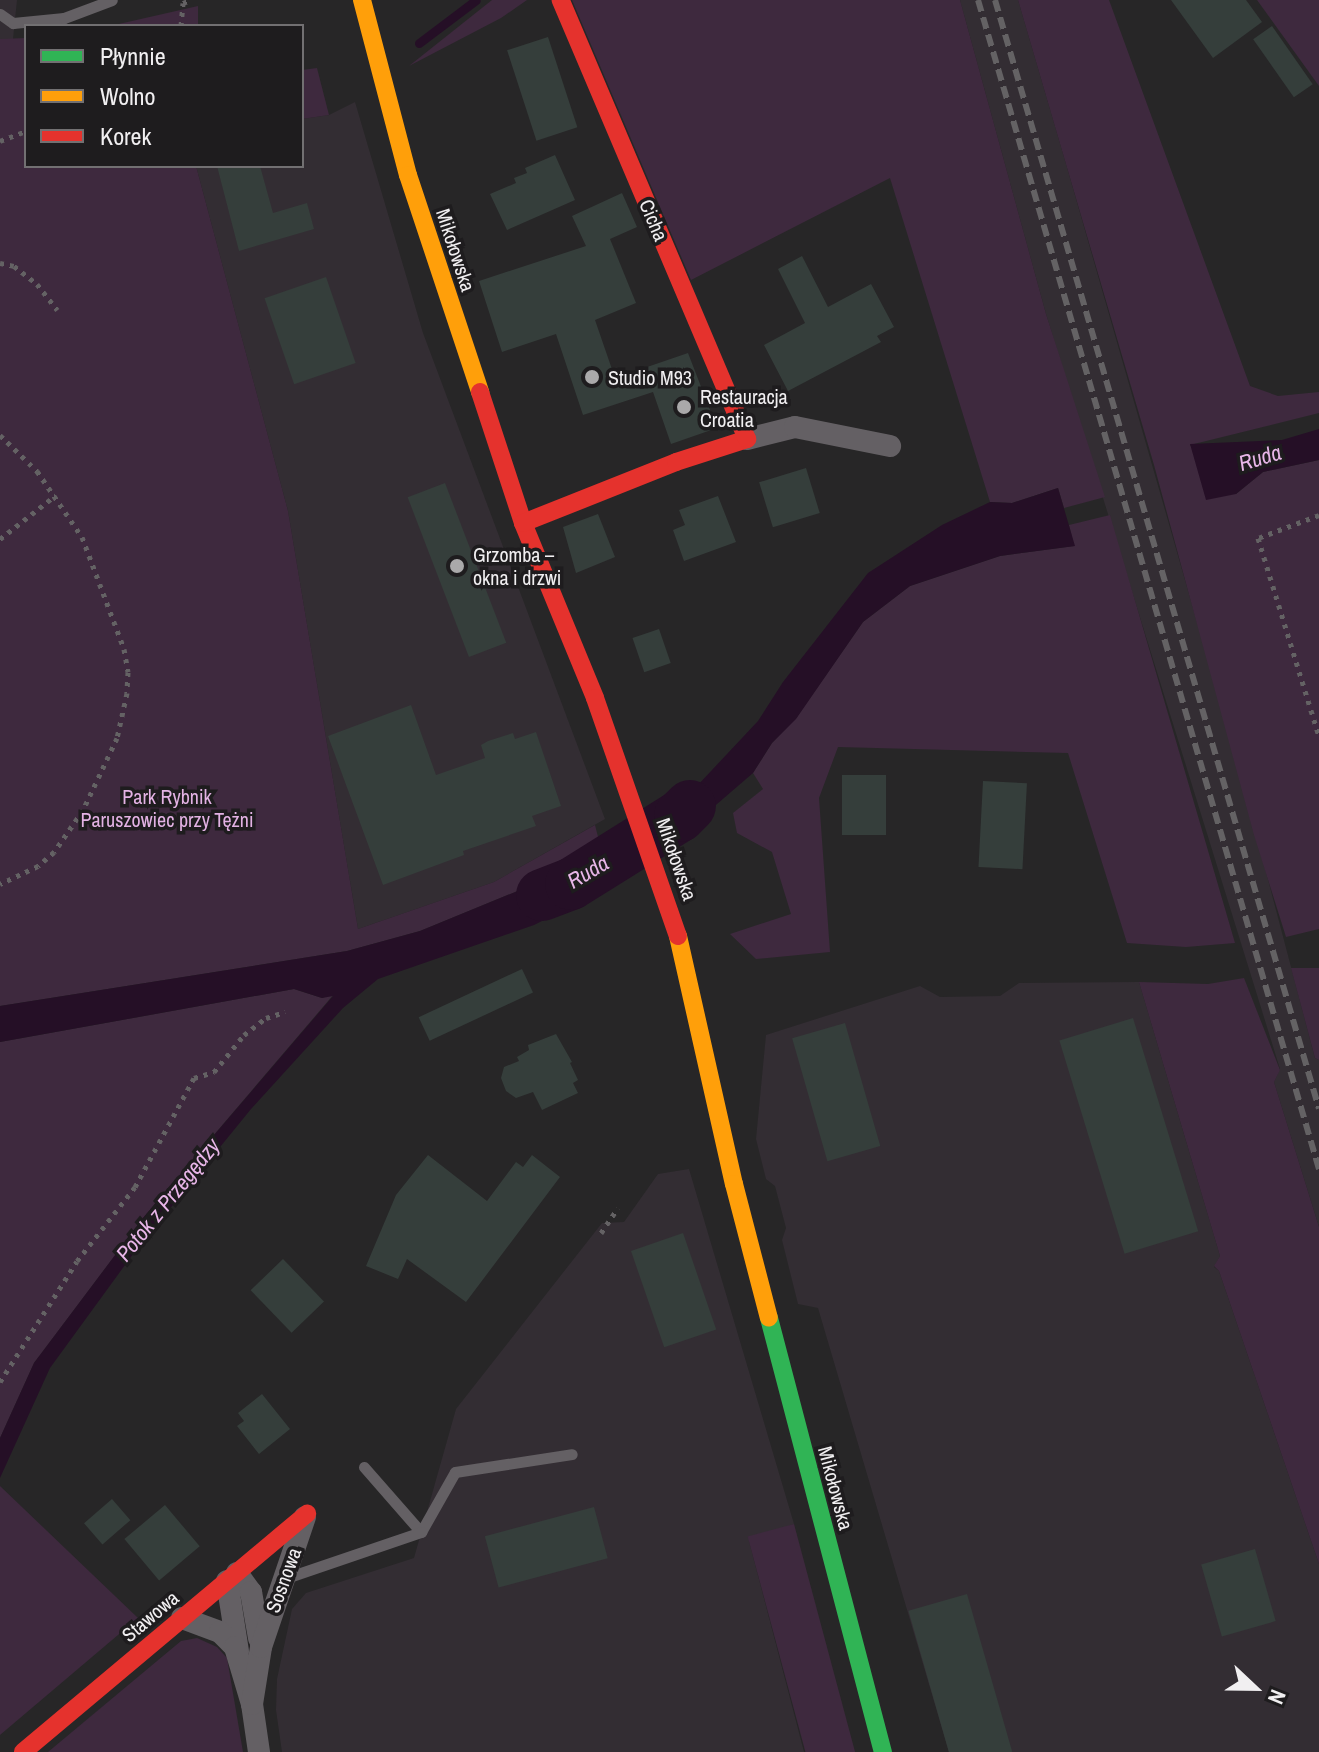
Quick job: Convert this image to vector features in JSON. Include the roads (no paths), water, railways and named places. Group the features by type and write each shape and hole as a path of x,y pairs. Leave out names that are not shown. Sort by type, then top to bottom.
{"main road":[{"name":"Mikołowska","path":"362,0 408,175 523,523 634,801 662,882 691,981 734,1184 883,1752"},
{"name":"Cicha","path":"561,0 747,439"},
{"path":"523,523 676,462 747,439"},
{"name":"Stawowa","path":"23,1752 307,1514"}],"street":[{"path":"747,439 795,427 890,446"},
{"name":"Sosnowa","path":"252,1704 261,1647 307,1514"},
{"name":"Sosnowa","path":"232,1577 251,1592 261,1647"},
{"name":"Sosnowa","path":"232,1577 238,1651 252,1704 259,1752"},
{"path":"182,1618 220,1632 238,1651"}],"lane":[{"path":"0,14 13,23 64,18 112,0"},
{"path":"282,1579 421,1532 455,1472 572,1454"},
{"path":"364,1467 421,1532"}],"water":[{"path":"1319,429 1319,460 1263,472 1236,494 1206,500 1190,444 1282,440"},
{"path":"1058,488 1075,546 1000,556 910,586 863,622 796,719 772,743 753,773 666,848 656,815 697,786 758,721 783,682 868,573 942,525 990,502 1012,503"},
{"name":"Potok z Przegędzy","path":"603,856 612,886 534,925 378,979 343,1008 251,1109 133,1254 50,1368 0,1478 0,1438 34,1363 143,1218 333,996 322,998 294,989 0,1042 0,1006 347,951 420,931"}],"waterway":[{"path":"419,43 476,0"},
{"name":"Ruda","path":"542,895 571,884 680,816 690,806"}],"railway":[{"path":"978,0 1319,1169"},
{"path":"995,0 1319,1109"}],"place":[{"name":"Studio M93","path":"592,377"},
{"name":"Restauracja Croatia","path":"684,407"},
{"name":"Grzomba – okna i drzwi","path":"457,566"}],"park label":[{"name":"Park Rybnik Paruszowiec przy Tężni","path":"167,808"}]}
